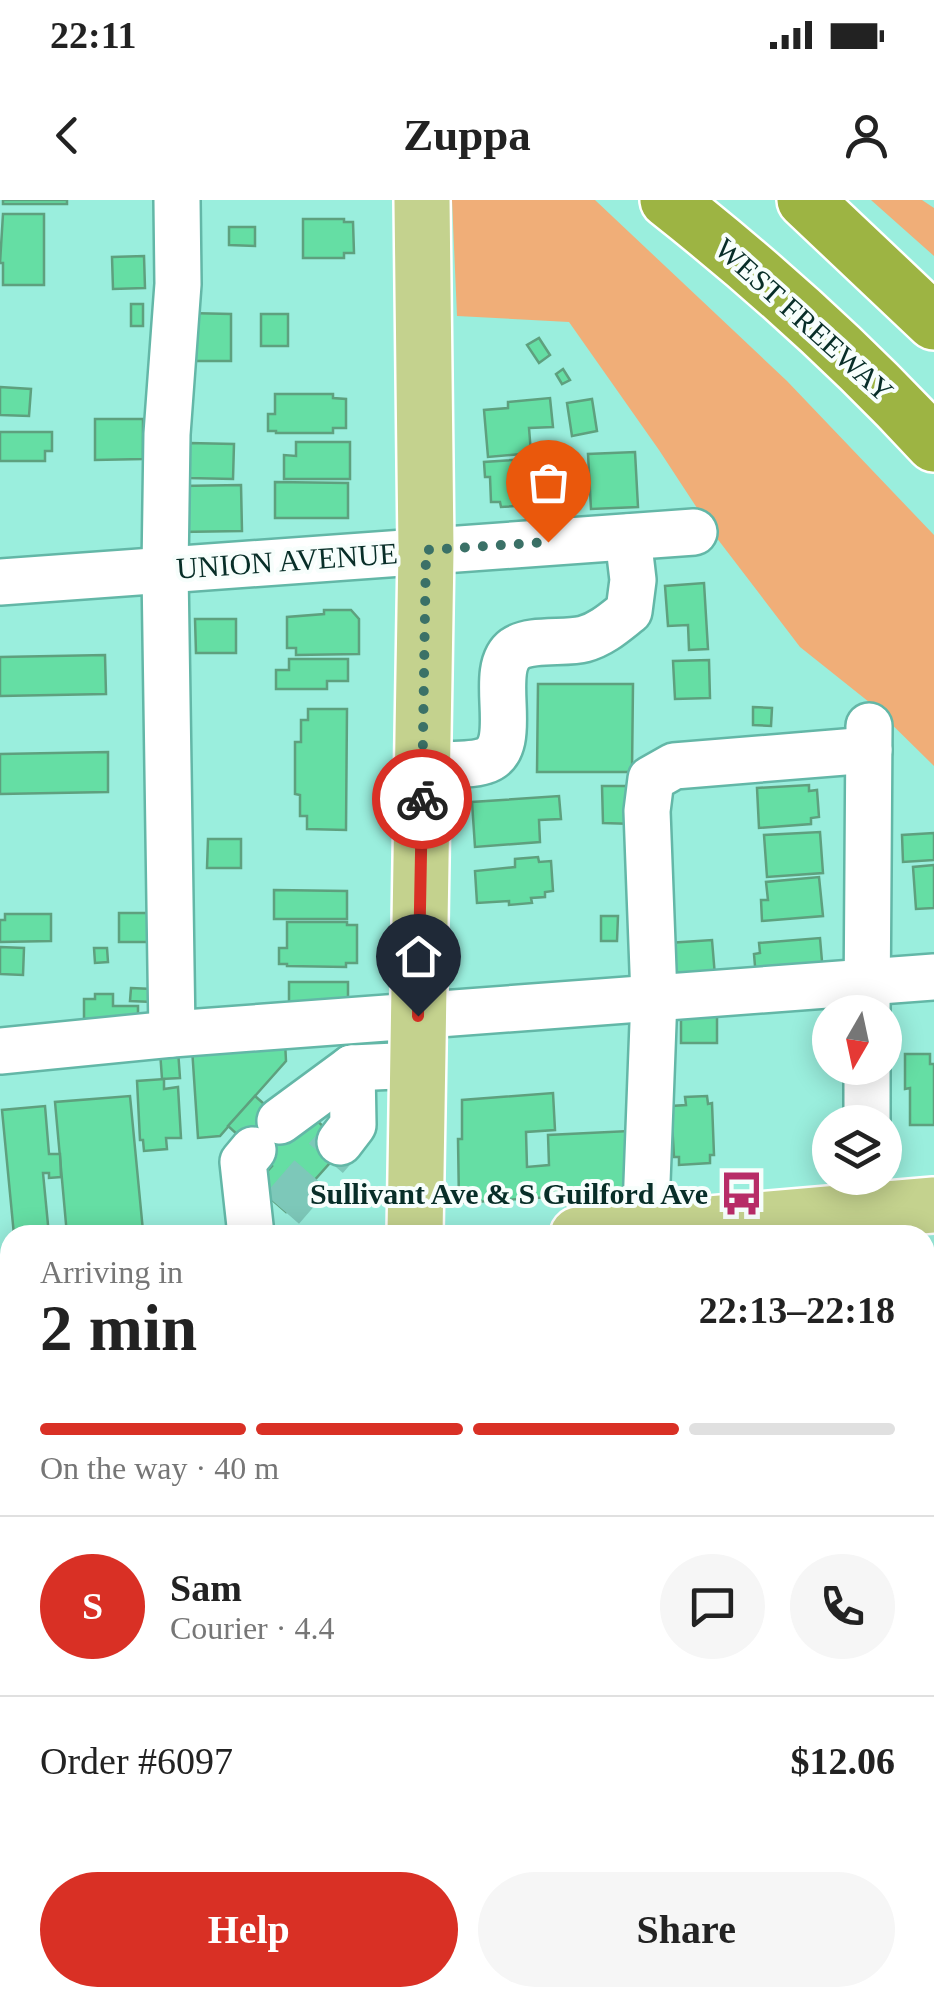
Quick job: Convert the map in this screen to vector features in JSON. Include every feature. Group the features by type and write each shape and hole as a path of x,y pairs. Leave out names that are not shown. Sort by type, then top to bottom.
{"highway":[{"name":"WEST FREEWAY","path":"668,200 832,340 934,444"},
{"path":"804,200 934,322"}],"main road":[{"path":"415,1225 426,550 422,200"},
{"path":"709,1225 863,1208 934,1205"}],"street":[{"path":"172,1034 165,570 167,434 178,284 177,200"},
{"name":"UNION AVENUE","path":"0,582 694,532"},
{"path":"422,765 486,761 500,749 503,675 513,651 523,645 583,640 608,629 629,611 633,580 628,536"},
{"path":"645,1225 654,997 647,811 651,780 674,766 869,738 867,995"},
{"path":"877,995 934,978"},
{"path":"0,1052 172,1034 418,1040 654,997 812,998"},
{"path":"260,1219 243,1162 267,1135 352,1068 418,1040"},
{"path":"340,1142 352,1126 352,1068"}],"shaded area":[{"path":"452,200 595,200 787,381 934,535 934,766 869,702 800,647 716,537 569,322 457,316"},
{"path":"871,200 922,200 934,208 934,256"}],"building":[{"path":"3,200 67,200 67,204 3,204"},
{"path":"3,214 44,214 44,285 3,285"},
{"path":"303,219 353,222 354,253 344,253 344,258 303,258"},
{"path":"229,227 255,227 255,246 229,245"},
{"path":"144,256 145,288 113,289 112,257"},
{"path":"131,304 143,304 143,326 131,326"},
{"path":"188,313 231,314 231,361 188,361"},
{"path":"261,314 288,314 288,346 261,346"},
{"path":"539,338 550,355 539,363 527,345"},
{"path":"563,369 570,380 562,384 556,374"},
{"path":"0,387 31,389 29,416 0,415"},
{"path":"275,394 333,394 333,398 346,399 346,428 333,428 333,433 268,431 268,414 275,414"},
{"path":"550,398 553,427 529,428 531,453 488,457 484,410 508,408 508,402"},
{"path":"592,399 597,431 572,436 567,403"},
{"path":"95,419 143,419 143,459 95,460"},
{"path":"0,432 52,432 52,451 45,451 45,461 0,461"},
{"path":"296,442 350,442 350,479 284,479 284,455 296,456"},
{"path":"189,443 234,444 233,479 188,478"},
{"path":"635,452 638,507 591,509 588,454"},
{"path":"555,457 562,503 501,507 500,502 491,502 490,477 485,477 484,462"},
{"path":"275,482 348,483 348,518 275,518"},
{"path":"241,485 242,531 180,532 180,486"},
{"path":"704,583 708,649 689,650 688,625 668,626 665,586"},
{"path":"324,610 351,610 359,619 359,654 296,655 296,648 287,648 287,617 324,614"},
{"path":"195,619 236,619 236,653 196,653"},
{"path":"105,655 106,694 0,696 0,657"},
{"path":"289,659 348,659 348,681 327,681 327,689 276,689 276,670 289,670"},
{"path":"709,660 710,698 675,699 673,661"},
{"path":"538,684 633,684 632,772 537,772"},
{"path":"753,707 772,708 771,726 753,725"},
{"path":"308,709 347,709 346,830 307,829 307,816 300,816 300,795 295,794 295,742 301,742 301,720 308,720"},
{"path":"108,752 108,792 0,794 0,754"},
{"path":"809,785 809,791 817,790 819,817 811,818 811,824 759,828 757,788"},
{"path":"602,786 634,786 634,824 603,823"},
{"path":"559,796 561,819 539,820 540,842 475,847 472,802"},
{"path":"820,832 823,873 767,877 764,835"},
{"path":"934,833 934,860 903,862 902,835"},
{"path":"208,839 241,839 241,868 207,868"},
{"path":"538,857 539,862 551,861 553,891 545,892 545,897 531,898 532,903 477,903 475,871 515,867 515,859"},
{"path":"934,865 934,908 916,909 913,867"},
{"path":"819,877 823,916 762,921 761,900 768,900 766,882"},
{"path":"274,890 347,891 347,919 274,919"},
{"path":"119,913 151,913 151,942 119,942"},
{"path":"5,914 51,914 51,941 0,942 0,920 5,920"},
{"path":"601,916 618,916 617,941 601,941"},
{"path":"287,922 357,925 357,963 346,963 346,967 279,964 279,948 287,948"},
{"path":"820,938 823,973 756,978 754,954 760,953 759,943"},
{"path":"712,940 715,976 670,979 668,943"},
{"path":"0,947 24,948 23,975 0,974"},
{"path":"94,948 107,948 108,962 95,963"},
{"path":"289,982 348,982 348,1014 289,1013"},
{"path":"131,988 152,989 152,1002 130,1001"},
{"path":"95,994 113,994 113,1006 138,1006 138,1024 94,1025 94,1019 84,1019 84,999 95,999"},
{"path":"681,1011 717,1011 717,1043 681,1043"},
{"path":"285,1041 286,1061 220,1136 198,1138 192,1048"},
{"path":"178,1050 180,1078 162,1079 160,1051"},
{"path":"905,1054 930,1054 930,1064 934,1064 934,1125 910,1125"},
{"path":"164,1079 164,1089 178,1087 181,1138 166,1138 167,1149 144,1151 137,1081"},
{"path":"553,1093 555,1130 526,1132 527,1167 549,1165 548,1135 629,1131 629,1192 459,1203 462,1100"},
{"path":"130,1096 142,1225 66,1225 55,1102"},
{"path":"255,1096 299,1135 314,1118 345,1146 286,1212 255,1185 272,1166 228,1126"},
{"path":"707,1096 708,1104 712,1103 714,1155 710,1155 710,1163 679,1165 679,1157 674,1157 671,1106 686,1105 685,1097"},
{"path":"45,1106 49,1154 60,1154 61,1177 49,1178 49,1173 43,1173 48,1225 13,1225 2,1110"}],"tunnel":[{"path":"282,1209 340,1142"}],"way so far":[{"path":"422,799 426,550 548,542"}],"place":[{"name":"Sullivant Ave & S Guilford Ave","path":"741,1194"}],"route":[{"path":"418,1016 422,799"}]}
